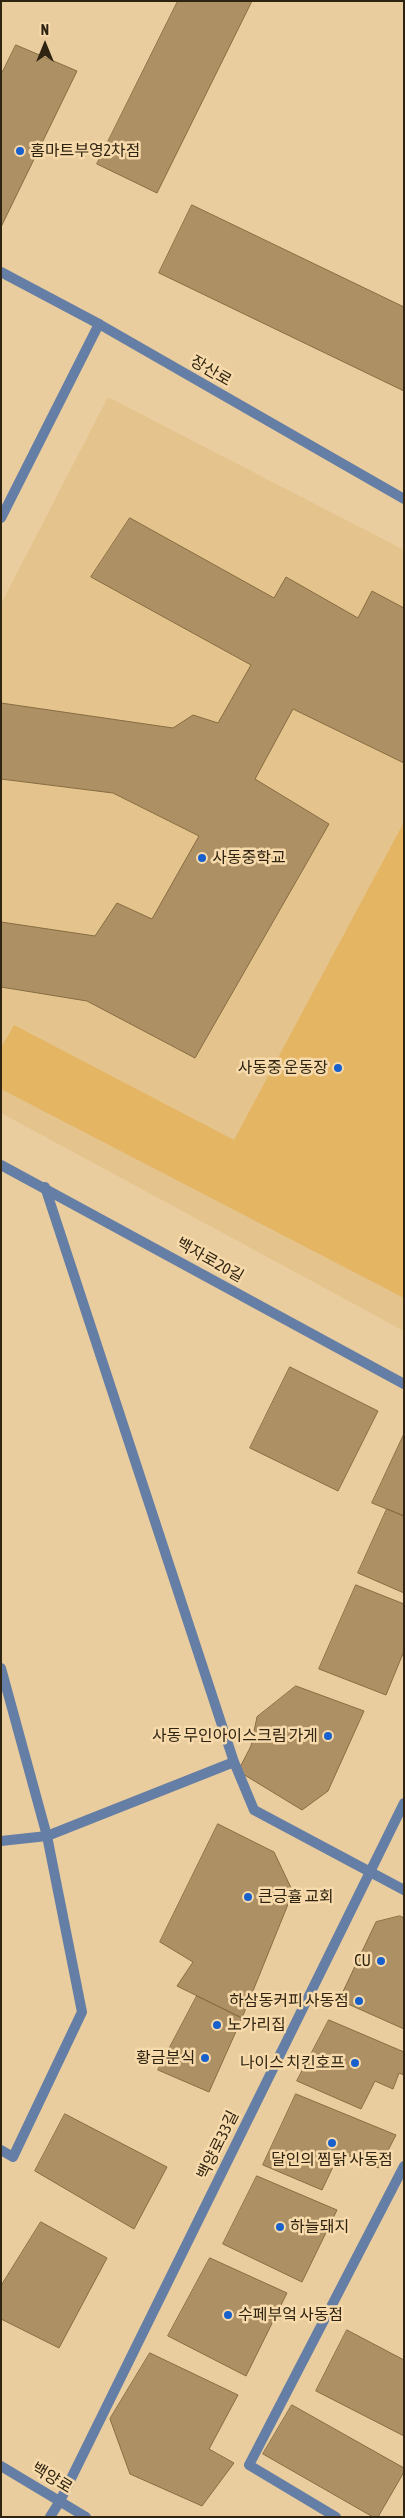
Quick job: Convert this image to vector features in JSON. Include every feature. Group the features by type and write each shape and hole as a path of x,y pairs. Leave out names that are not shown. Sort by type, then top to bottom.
{"street":[{"name":"장산로","path":"1,272 99,324 404,499"},
{"path":"1,518 99,324"},
{"name":"백자로20길","path":"1,1165 45,1187 404,1384"},
{"path":"45,1187 234,1762 254,1810 404,1890"},
{"path":"1,1668 47,1836 82,2012 13,2157 1,2150"},
{"path":"1,1841 47,1836 234,1762"},
{"name":"백양로33길","path":"50,2517 60,2501 404,1803"},
{"path":"336,2517 249,2465 404,2166"},
{"name":"백양로","path":"1,2466 86,2517"}],"shaded area":[{"name":"사동중학교","path":"108,397 404,550 404,1331 1,1113 1,604"},
{"name":"사동중 운동장","path":"404,822 404,1298 1,1089 1,1048 14,1025 234,1140"}],"building":[{"path":"178,1 252,1 157,193 97,164"},
{"name":"홈마트부영2차점","path":"16,45 77,71 1,227 1,75"},
{"path":"192,205 404,307 404,391 159,273"},
{"path":"130,518 274,598 286,577 358,618 372,591 404,608 404,763 293,709 255,779 329,824 195,1058 87,1001 1,987 1,922 95,936 117,903 152,919 199,836 113,793 1,779 1,703 173,728 193,715 218,723 251,665 91,577"},
{"path":"290,1367 378,1411 338,1491 250,1448"},
{"path":"404,1434 404,1516 372,1503"},
{"path":"387,1509 404,1516 404,1593 358,1573"},
{"path":"356,1585 404,1604 404,1651 386,1695 319,1669"},
{"path":"296,1686 364,1711 328,1791 302,1810 238,1771 251,1746 257,1717"},
{"path":"218,1824 274,1852 293,1892 242,2018 177,1986 193,1962 160,1942"},
{"name":"CU","path":"400,1916 404,1918 404,2029 339,2000 376,1922"},
{"path":"197,1996 242,2018 209,2092 158,2070"},
{"name":"나이스 치킨호프","path":"329,2020 404,2052 404,2075 399,2073 393,2089 375,2081 361,2109 297,2081"},
{"name":"달인의 찜닭 사동점","path":"296,2094 396,2135 379,2168 340,2152 322,2190 263,2165"},
{"path":"65,2114 167,2167 134,2229 35,2171"},
{"name":"하늘돼지","path":"257,2176 337,2210 302,2282 223,2244"},
{"path":"41,2222 107,2258 59,2348 1,2319 1,2286"},
{"name":"수페부엌 사동점","path":"210,2258 287,2293 246,2376 168,2336"},
{"path":"347,2330 404,2360 404,2436 316,2391"},
{"path":"150,2353 238,2395 209,2449 234,2463 202,2506 130,2474 110,2419"},
{"path":"292,2405 404,2468 404,2472 378,2517 373,2517 263,2454"}],"place":[{"name":"홈마트부영2차점","path":"20,151"},
{"name":"사동중학교","path":"202,858"},
{"name":"사동중 운동장","path":"338,1068"},
{"name":"사동 무인아이스크림 가게","path":"328,1736"},
{"name":"큰긍휼 교회","path":"248,1897"},
{"name":"CU","path":"381,1961"},
{"name":"하삼동커피 사동점","path":"359,2001"},
{"name":"노가리집","path":"217,2025"},
{"name":"황금분식","path":"205,2058"},
{"name":"나이스 치킨호프","path":"355,2063"},
{"name":"달인의 찜닭 사동점","path":"332,2143"},
{"name":"하늘돼지","path":"280,2227"},
{"name":"수페부엌 사동점","path":"228,2315"}]}
